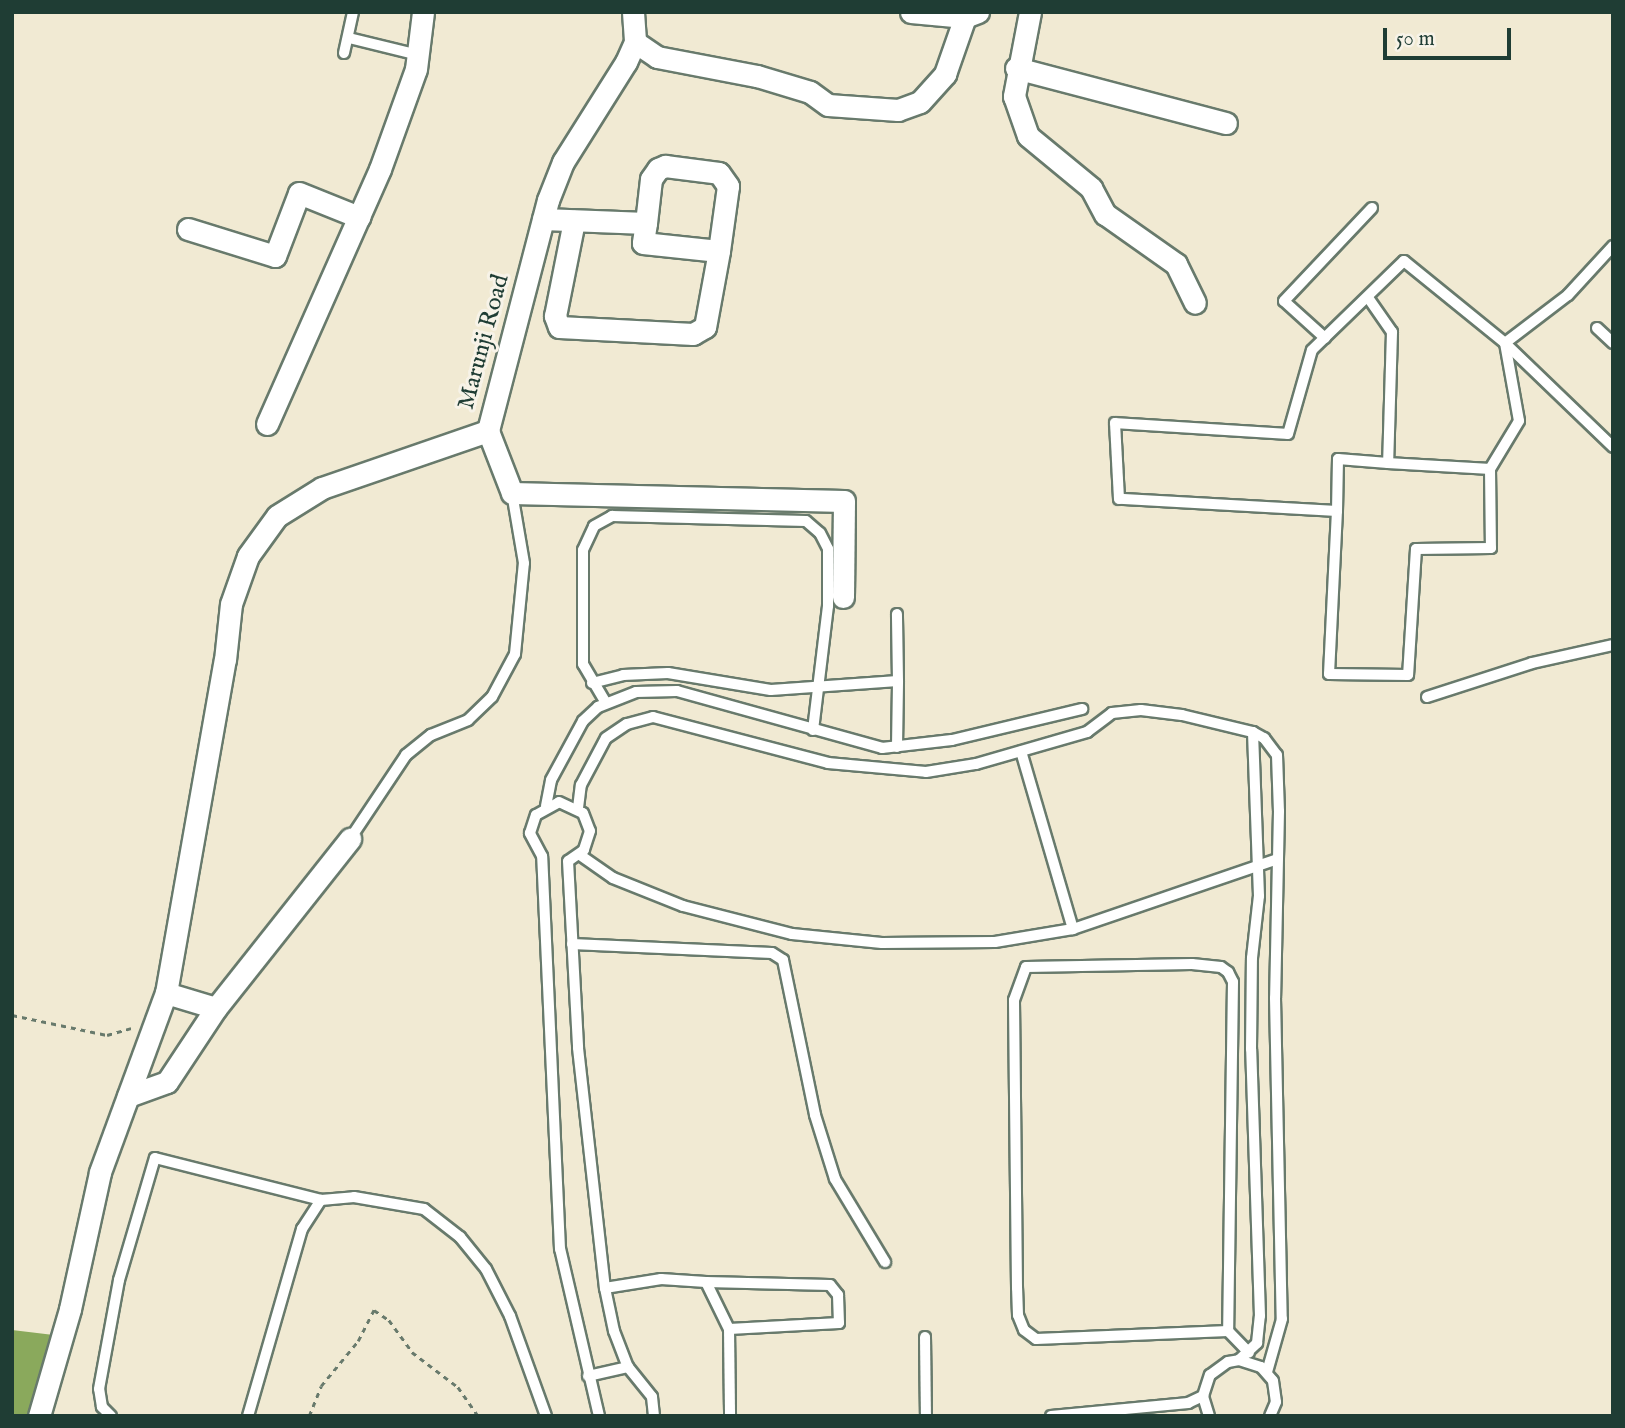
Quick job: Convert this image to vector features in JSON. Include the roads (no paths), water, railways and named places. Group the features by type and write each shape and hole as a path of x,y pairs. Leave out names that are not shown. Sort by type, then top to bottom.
{"street":[{"path":"267,424 359,217 410,86 418,55 423,12"},
{"name":"Marunji Road","path":"512,493 488,431 543,219 563,162 615,83 635,42 633,12"},
{"path":"635,42 657,57 757,76 810,92 828,105 898,110 920,102 945,74 971,14 911,12"},
{"path":"1030,12 1016,68 1014,96 1028,136 1091,188 1105,214 1176,264 1195,303"},
{"path":"1016,68 1226,123"},
{"path":"574,221 555,316 559,327 701,332 719,251 728,186 719,173 665,166 658,169 651,179 643,243 719,251"},
{"path":"188,229 275,256 299,193 359,217"},
{"path":"543,219 646,223"},
{"path":"39,1416 70,1309 100,1172 166,993 225,660 231,604 248,556 277,516 322,488 488,431"},
{"path":"512,493 844,501 842,597"},
{"path":"128,1096 167,1082 216,1008 350,839"},
{"path":"166,993 216,1008"}],"lane":[{"path":"344,53 353,12"},
{"path":"349,38 418,55"},
{"path":"1325,338 1284,301 1372,208"},
{"path":"1505,343 1568,295 1613,246"},
{"path":"1336,511 1119,499 1115,423 1288,434 1312,350 1369,299 1404,261 1505,343 1613,447"},
{"path":"1369,299 1392,332 1388,463"},
{"path":"1597,328 1613,343"},
{"path":"1490,469 1338,459 1329,674 1408,675 1416,549 1491,548 1490,469 1519,421 1505,343"},
{"name":"Marunji Road","path":"350,839 406,755 431,735 468,720 492,697 515,654 523,542 512,493"},
{"path":"606,703 583,664 583,550 594,526 612,516 806,521 820,533 828,549 828,606 815,689 813,730"},
{"path":"897,614 897,747"},
{"path":"1427,697 1532,663 1613,645"},
{"path":"592,683 623,675 668,673 771,690 815,689 898,681"},
{"path":"546,806 551,780 583,721 606,703 636,692 677,691 854,743 897,747 952,740 1082,709"},
{"path":"654,1416 652,1397 628,1367 614,1331 605,1288 578,1048 568,861 580,855 590,831 578,808 581,785 606,738 627,724 653,717 854,768 926,772 1021,751 1087,732 1112,713 1141,710 1182,715 1253,732 1264,738 1276,755 1275,998 1282,1319 1267,1372 1276,1391 1270,1416"},
{"path":"1052,1416 1141,1412 1188,1403 1203,1396 1218,1367 1239,1360 1257,1343 1260,1316 1251,1049 1259,863 1253,732"},
{"path":"1021,751 1073,929"},
{"path":"578,808 559,803 546,806 536,815 530,833 542,856 560,1249 588,1376 600,1416"},
{"path":"580,855 613,878 683,906 792,934 883,943 995,942 1073,929 1277,859"},
{"path":"572,944 772,953 783,960 815,1115 835,1179 885,1262"},
{"path":"1228,1331 1036,1339 1024,1331 1018,1315 1017,1288 1014,1000 1026,967 1192,964 1221,967 1228,972 1233,982 1228,1331 1249,1353"},
{"path":"111,1416 102,1407 99,1389 120,1280 155,1158 321,1200 354,1197 424,1209 460,1237 486,1269 510,1315 546,1416"},
{"path":"248,1416 302,1229 321,1200"},
{"path":"605,1288 661,1279 830,1285 838,1295 838,1323 729,1329"},
{"path":"706,1282 729,1329 730,1416"},
{"path":"925,1337 926,1416"},
{"path":"1239,1360 1267,1372"},
{"path":"588,1376 628,1367"},
{"path":"1203,1396 1209,1416"},
{"path":"1187,1416 1188,1403"}]}
